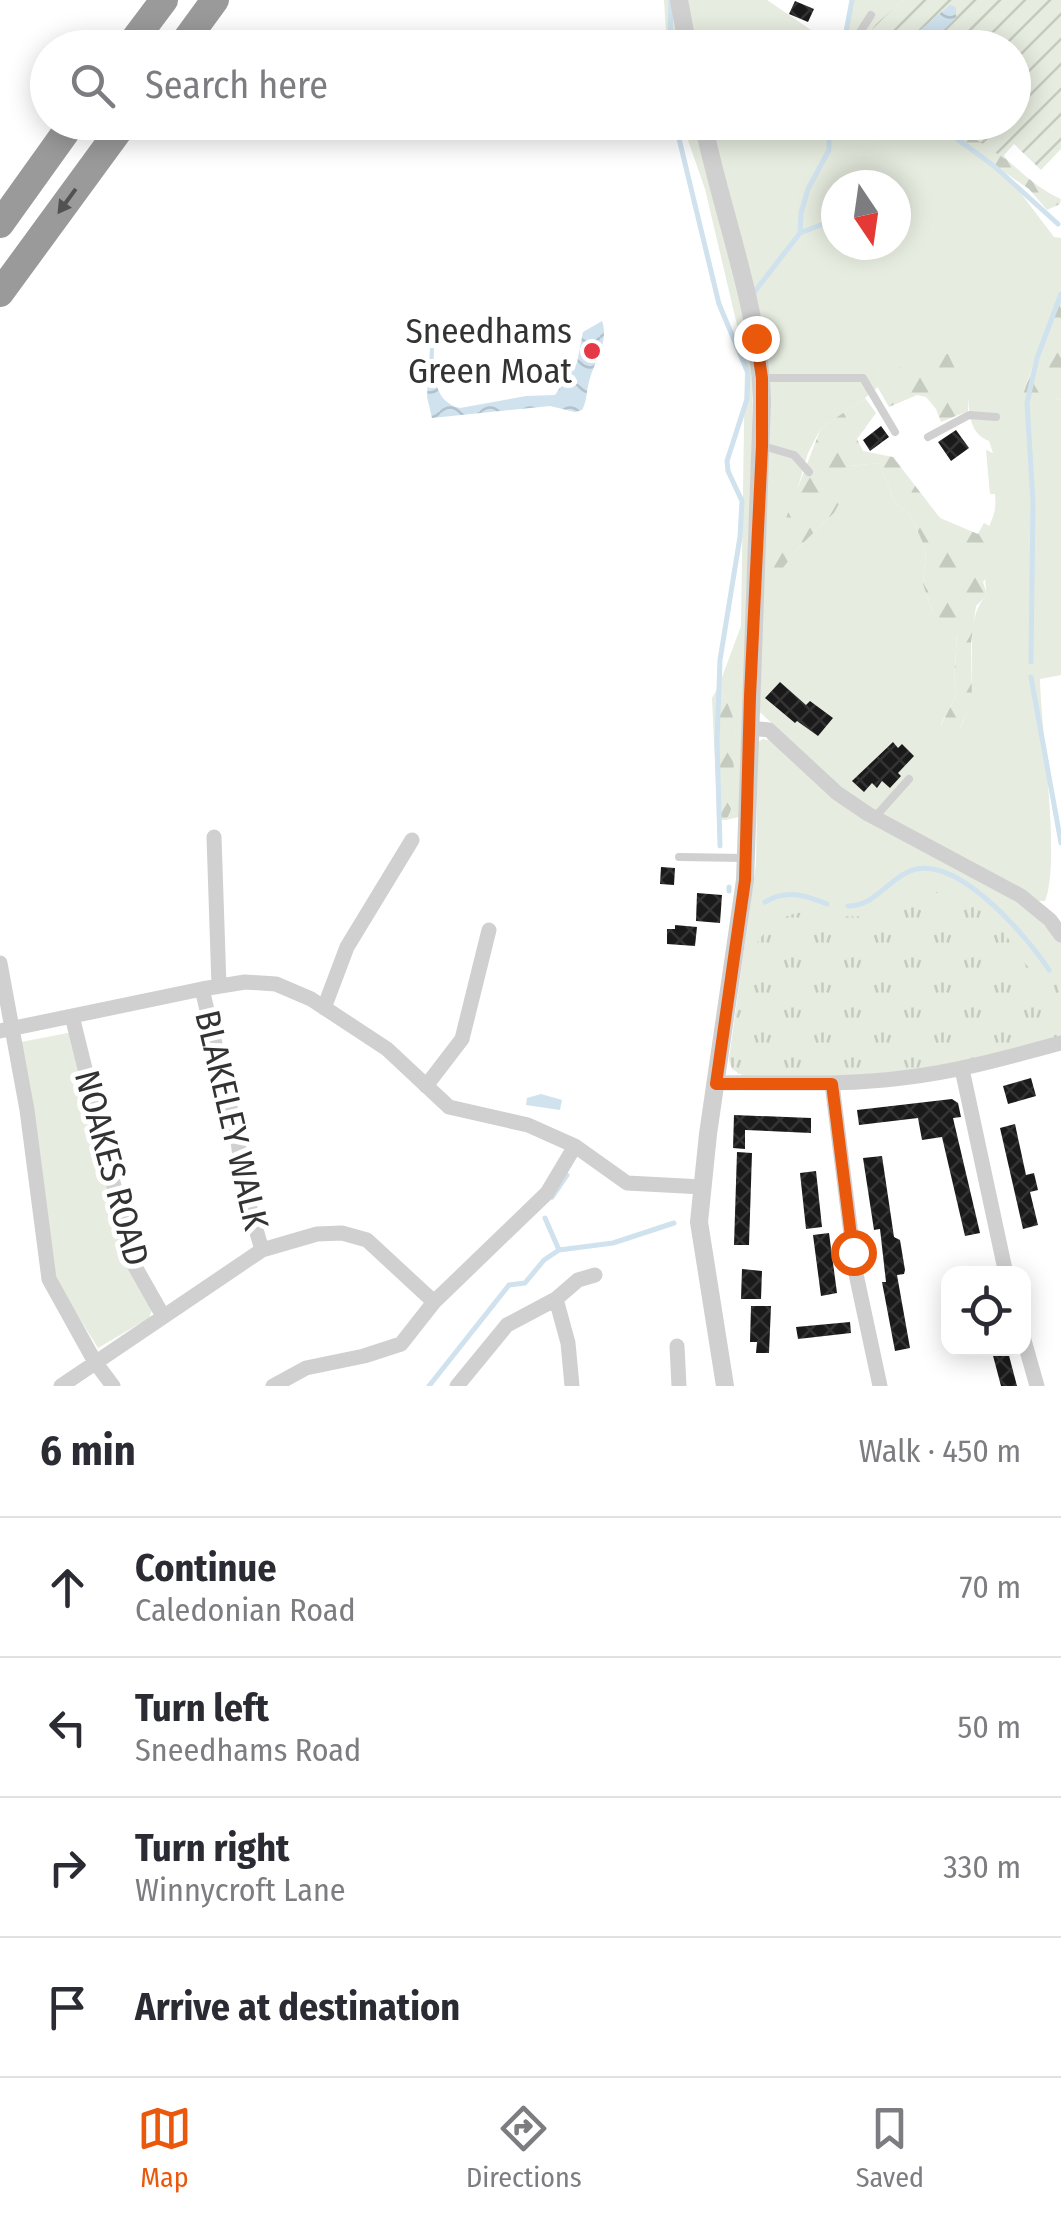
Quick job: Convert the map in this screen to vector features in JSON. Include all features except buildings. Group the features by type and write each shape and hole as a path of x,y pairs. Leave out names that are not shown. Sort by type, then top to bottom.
{"highway":[{"path":"142,30 164,0"},
{"path":"193,30 215,0"},
{"path":"0,224 59,140"},
{"path":"0,293 112,140"}],"street":[{"path":"679,0 685,30"},
{"path":"708,140 749,302 762,378 745,880 699,1222 725,1386"},
{"path":"750,728 769,730 838,793 874,818 1021,896 1050,920 1061,935"},
{"path":"214,837 219,986"},
{"path":"324,1008 347,948 412,840"},
{"path":"426,1086 462,1040 489,930"},
{"path":"0,964 5,1030 28,1110 49,1279 113,1386"},
{"path":"5,1030 219,986 245,982 276,984 324,1008 387,1049 449,1106 528,1125 575,1146 627,1183 702,1187"},
{"name":"BLAKELEY WALK","path":"202,989 238,1142 244,1188 262,1250"},
{"name":"NOAKES ROAD","path":"72,1016 132,1264 163,1316"},
{"path":"716,1084 832,1084 901,1079 962,1069 1061,1043"},
{"path":"962,1069 1004,1266"},
{"path":"832,1084 856,1274 880,1386"},
{"path":"273,1386 306,1368 401,1344 434,1302 546,1193 575,1146"},
{"path":"61,1386 262,1250 318,1234 342,1232 367,1240 434,1302"},
{"path":"457,1386 507,1325 556,1299 578,1280 595,1275"},
{"path":"556,1299 568,1343 572,1386"},
{"path":"676,1346 678,1386"},
{"path":"1029,1356 1037,1386"}],"lane":[{"path":"862,30 871,16"},
{"path":"762,378 863,378 896,432"},
{"path":"928,437 968,414 996,418"},
{"path":"762,446 794,455 809,472"},
{"path":"874,818 909,780"},
{"path":"680,856 745,858"}],"green space":[{"path":"664,0 673,0 679,30 666,30"},
{"path":"683,0 767,0 811,30 689,30"},
{"path":"852,0 903,0 871,30 848,30"},
{"path":"903,0 1061,0 1061,149 1041,170 1014,144 1005,159 977,140 1031,140 1031,30 872,30"},
{"path":"688,140 703,140 745,319 753,385 743,816 726,820 733,797 736,733 730,709 718,688 741,626 745,359 705,189"},
{"path":"712,140 965,140 997,162 1054,237 1061,238 1061,288 1023,393 1061,400 1061,675 1040,679 1051,828 1045,901 1036,901 843,791 761,713 756,713 766,427","holes":["907,362 968,396 970,416 993,453 986,450 990,494 995,494 995,501 986,540 987,595 978,608 972,639 971,694 960,728 953,730 941,724 957,694 957,632 932,611 923,584 926,550 910,514 895,503 879,463 850,466 834,513 770,583 808,453 821,428"]},
{"path":"957,140 982,140 1033,182 1061,199 1060,204 1047,210 1029,189"},
{"path":"1061,288 1061,400 1023,394"},
{"path":"930,353 948,354 968,396 968,411 941,422 926,397 917,395 889,407 877,386 907,362"},
{"path":"865,398 876,413 857,439 863,451 893,457 940,518 978,534 984,523 991,527 983,582 987,595 976,606 971,643 972,703 960,728 953,731 941,725 957,694 957,633 932,611 923,584 926,550 910,514 895,503 879,463 850,466 846,491 834,513 799,547 769,586 781,531 821,428"},
{"path":"718,688 731,713 736,735 734,797 726,820 721,820 716,785 712,698"},
{"path":"772,741 824,785 1012,895 1061,941 1061,1036 738,1074 729,1060 756,864 758,742"},
{"path":"927,891 961,900 984,913 1002,929 1029,967 1042,977 1061,981 1061,1036 942,1067 837,1078 744,1076 732,1069 729,1060 745,944 756,944 770,928 796,913 869,915"},
{"path":"73,1032 152,1310 149,1318 98,1348 53,1276 16,1043"}],"water":[{"path":"950,5 956,7 956,18 944,30 920,30"},
{"path":"602,321 604,338 582,410 550,406 432,418 427,397 430,348 434,348 436,385 451,405 460,408 555,395 577,363 583,332"},
{"path":"541,1094 562,1100 560,1110 526,1105 527,1098"}],"waterway":[{"path":"670,30 671,0"},
{"path":"846,30 852,0"},
{"path":"679,140 719,304 748,373 747,399 727,461 742,501 720,660 720,846"},
{"path":"800,233 808,189 829,150 829,140"},
{"path":"959,140 994,166 1058,224"},
{"path":"752,295 800,233 821,225"},
{"path":"1031,662 1033,502 1027,403 1037,358 1061,294"},
{"path":"1031,677 1061,843"},
{"path":"848,906 873,898 908,872 926,869 946,873 988,900 1049,970"},
{"path":"765,902 796,895 827,904"},
{"path":"552,1197 567,1175"},
{"path":"545,1218 559,1250"},
{"path":"429,1386 509,1285 525,1283 544,1260 559,1250 613,1243 674,1223"}],"place":[{"name":"Sneedhams Green Moat","path":"592,351"}],"route":[{"path":"756,338 762,378 762,446 745,880 716,1084 832,1084 853,1252"}]}
